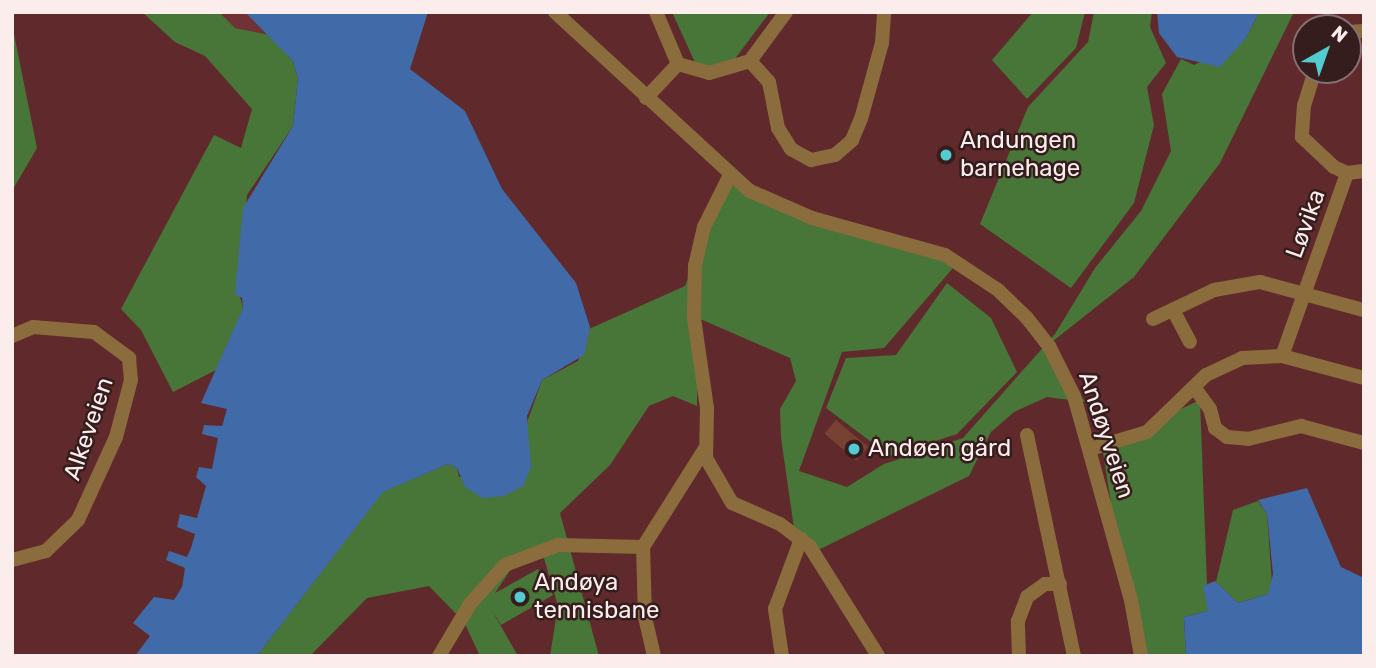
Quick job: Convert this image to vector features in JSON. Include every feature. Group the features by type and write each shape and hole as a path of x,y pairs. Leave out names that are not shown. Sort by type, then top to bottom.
{"street":[{"name":"Andøyveien","path":"555,12 729,177 779,206 945,255 998,290 1054,355 1090,449 1141,656"},
{"path":"656,12 678,64"},
{"path":"678,64 709,73 750,61 786,12"},
{"path":"750,61 769,82 778,128 791,149 811,160 835,155 852,139 861,119 882,43 884,12"},
{"path":"646,98 678,64"},
{"name":"Løvika","path":"1310,84 1304,104 1302,137 1347,173 1364,171"},
{"name":"Løvika","path":"1282,356 1347,173"},
{"path":"729,177 704,227 695,265 694,318 707,408 704,450 717,484 732,502 801,539 878,656"},
{"name":"Løvika","path":"1153,319 1244,283 1306,290 1364,310"},
{"path":"1173,310 1190,342"},
{"name":"Alkeveien","path":"12,337 33,327 102,335 128,358 131,380 116,437 78,520 46,551 12,560"},
{"path":"1090,449 1147,432 1194,387 1229,363 1282,356 1364,378"},
{"path":"1194,387 1210,410 1215,428 1227,437 1248,439 1301,426 1364,443"},
{"path":"1027,435 1074,656"},
{"path":"654,656 645,617 643,547 704,450"},
{"path":"782,656 775,609 801,539"},
{"path":"439,656 470,604 505,565 549,547 643,547"},
{"path":"1019,656 1018,621 1027,597 1045,584 1060,584"}],"shaded area":[{"path":"219,12 245,12 270,35 235,28"}],"green space":[{"path":"142,12 219,12 235,28 270,35 293,61 298,78 293,126 247,195 239,293 243,308 224,359 220,368 173,392 141,330 121,309 214,135 241,148 252,109 205,56 175,42"},
{"path":"672,12 770,12 731,64 698,69"},
{"path":"1033,12 1085,12 1076,48 1027,99 992,60"},
{"path":"1094,12 1152,12 1150,27 1166,63 1147,87 1154,125 1134,203 1071,288 980,224 1028,107 1088,42"},
{"path":"1259,12 1294,12 1220,163 1134,277 1048,345 1085,402 1047,397 1014,412 991,432 969,476 816,551 795,535 781,438 780,409 796,381 790,358 698,318 697,406 673,396 649,406 610,465 560,513 599,656 550,656 558,606 544,558 520,556 495,593 538,569 553,595 501,625 490,607 518,656 480,656 464,622 429,586 367,598 310,656 257,656 382,492 448,464 457,468 459,477 531,466 524,431 542,380 578,361 589,329 685,286 728,176 757,197 959,261 884,348 842,352 799,471 847,487 884,464 963,438 1055,334 1095,268 1141,211 1171,151 1162,94 1181,59 1194,65 1246,38"},
{"path":"12,24 37,148 12,191"},
{"path":"947,283 991,318 1017,372 957,434 890,456 826,408 846,358 896,355"},
{"path":"1200,400 1208,611 1184,617 1186,656 1135,656 1102,446"},
{"path":"1258,501 1267,514 1272,583 1268,594 1238,603 1216,582 1233,510"}],"water":[{"path":"245,12 428,12 410,69 465,111 502,189 576,283 590,327 584,355 542,380 527,416 531,467 523,486 504,496 483,498 465,487 457,468 448,464 383,492 257,656 135,656 150,636 133,623 154,597 174,600 182,587 185,568 166,560 169,551 187,557 191,548 195,534 177,527 180,514 197,518 206,486 196,477 199,467 212,469 218,438 202,434 204,425 222,426 227,409 201,403 243,308 242,298 235,294 243,208 293,126 298,78 293,61"},
{"path":"1157,12 1259,12 1246,38 1220,67 1177,57 1159,33"},
{"path":"1307,488 1341,567 1364,578 1364,656 1186,656 1184,617 1208,611 1203,586 1215,581 1238,603 1268,594 1273,574 1267,514 1258,500"}],"building":[{"name":"Andøen gård","path":"836,420 868,447 857,461 824,434"}],"place":[{"name":"Andungen barnehage","path":"946,155"},
{"name":"Andøen gård","path":"854,449"},
{"name":"Andøya tennisbane","path":"520,597"}]}
